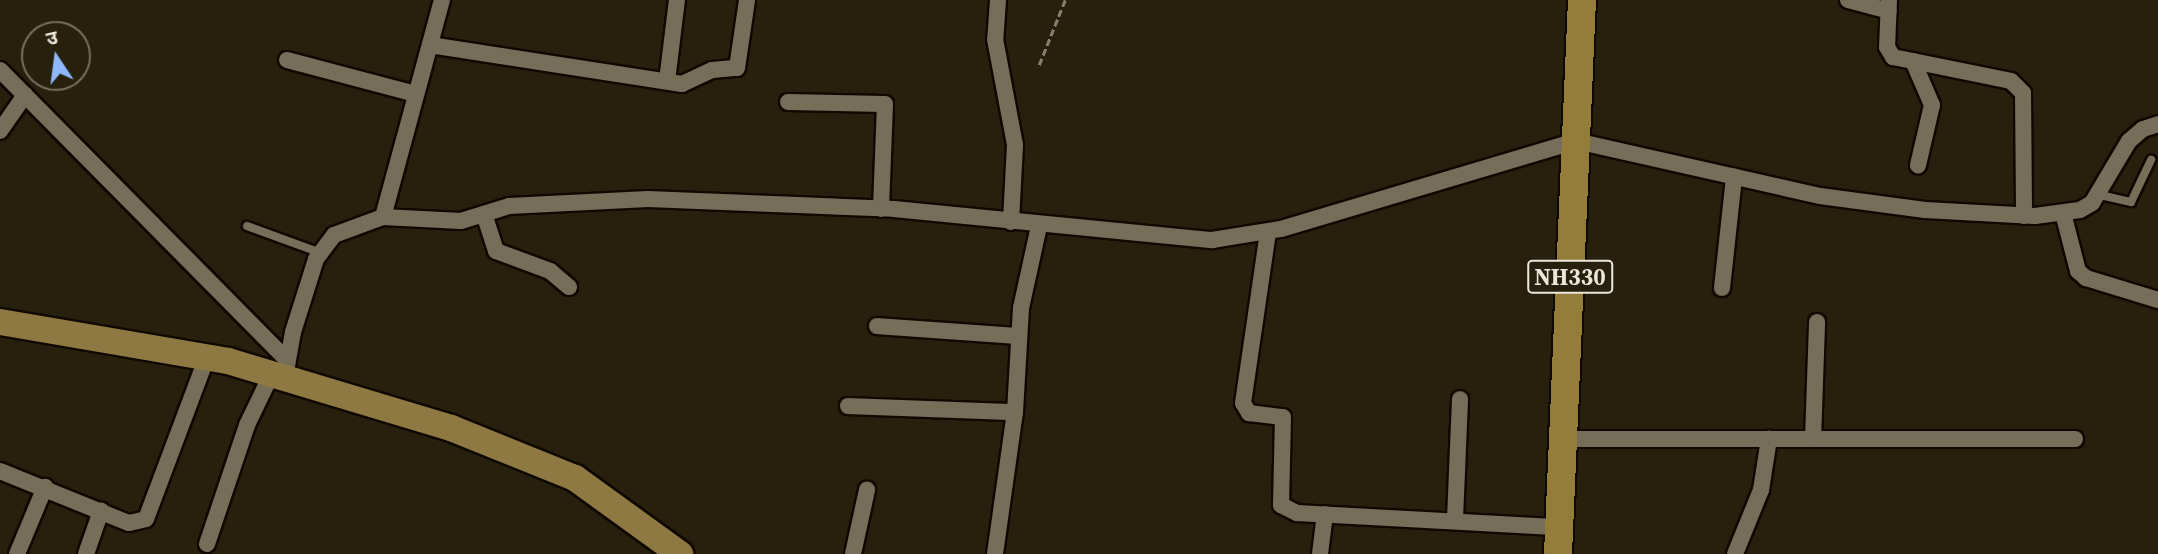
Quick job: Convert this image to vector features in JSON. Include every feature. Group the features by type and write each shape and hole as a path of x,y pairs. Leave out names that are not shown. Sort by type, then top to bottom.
{"highway":[{"name":"NH330","path":"1558,541 1582,0"}],"main road":[{"path":"0,321 282,370 451,428 575,478 680,554"}],"street":[{"path":"383,217 442,0"},
{"path":"667,82 677,0"},
{"path":"430,45 688,83 712,70 737,68 747,0"},
{"path":"998,0 995,39 1014,145 1011,222"},
{"path":"1848,0 1889,5 1889,54 2018,85 2025,99 2030,216"},
{"path":"287,60 416,94"},
{"path":"1913,61 1932,105 1918,165"},
{"path":"0,70 282,370"},
{"path":"0,131 25,95"},
{"path":"788,102 885,104 881,208"},
{"path":"207,544 247,425 282,370 321,253 349,226 383,217 461,221 484,214 556,202 648,198 881,208 1039,226 1212,240 1268,232 1576,141 1734,177 1925,210 2030,216 2080,210 2100,195 2129,141 2143,129 2158,124"},
{"path":"1722,288 1734,177"},
{"path":"484,214 496,251 550,271 569,287"},
{"path":"2059,214 2078,271 2086,278 2158,300"},
{"path":"995,554 1015,412 1017,336 1039,226"},
{"path":"1268,232 1244,410 1283,417 1281,505 1297,513 1455,519 1558,541"},
{"path":"1813,439 1817,322"},
{"path":"877,326 1017,336"},
{"path":"0,471 129,523 146,519 152,511 207,357"},
{"path":"1455,519 1460,399"},
{"path":"848,406 1015,412"},
{"path":"1562,439 2075,439"},
{"path":"1735,554 1761,490 1769,439"},
{"path":"17,554 45,487"},
{"path":"853,554 867,490"},
{"path":"86,554 101,511"},
{"path":"1320,554 1325,514"}],"lane":[{"path":"2100,195 2131,202 2151,160"},
{"path":"247,226 321,253"}],"path":[{"path":"1040,65 1066,0"}]}
